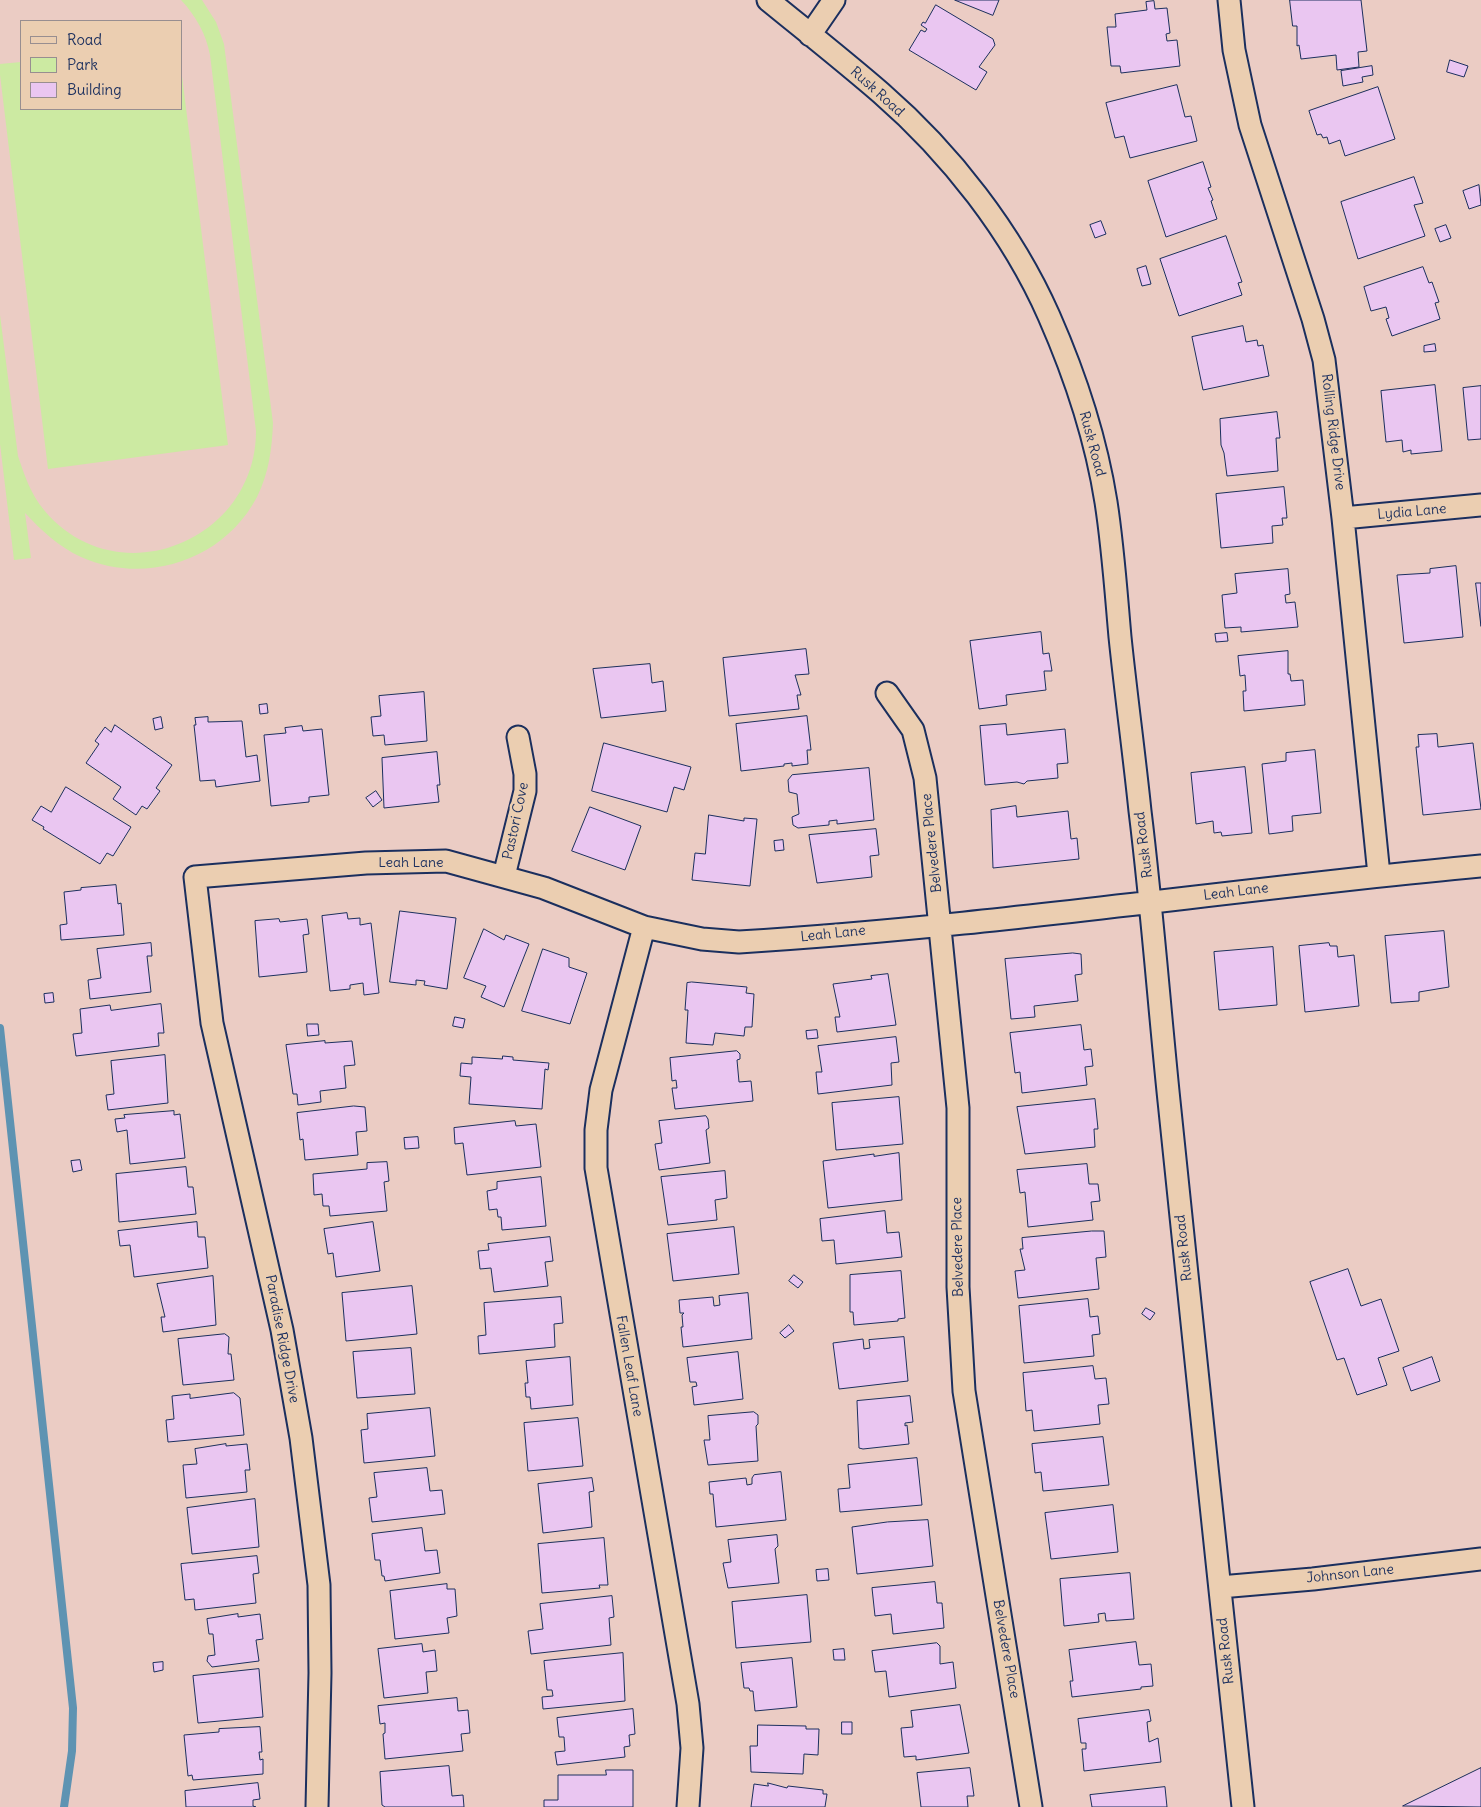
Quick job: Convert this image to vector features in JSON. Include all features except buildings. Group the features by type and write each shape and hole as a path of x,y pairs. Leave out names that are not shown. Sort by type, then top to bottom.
{"street":[{"name":"Rusk Road","path":"768,0 883,94 925,135 964,180 1000,228 1027,272 1056,333 1073,375 1092,436 1105,497 1116,576 1120,635 1151,902 1168,1093 1243,1807"},
{"path":"810,34 834,0"},
{"name":"Rolling Ridge Drive","path":"1229,0 1234,50 1250,125 1313,318 1324,360 1343,518 1380,875"},
{"name":"Lydia Lane","path":"1343,518 1481,505"},
{"name":"Belvedere Place","path":"887,693 913,730 920,750 925,778 958,1108 958,1288 964,1391 1031,1807"},
{"name":"Pastori Cove","path":"504,876 525,791 526,774 518,737"},
{"name":"Leah Lane","path":"195,877 366,863 446,861 544,888 644,927 702,940 738,942 940,924 1380,875 1481,866"},
{"name":"Paradise Ridge Drive","path":"195,877 212,1023 282,1330 301,1438 319,1585 320,1673 317,1807"},
{"name":"Fallen Leaf Lane","path":"644,927 601,1090 596,1130 596,1168 688,1704 692,1748 688,1807"},
{"name":"Johnson Lane","path":"1220,1587 1313,1579 1481,1559"}],"green space":[{"path":"181,0 202,0 216,22 224,44 273,423 271,451 267,470 257,497 243,519 225,537 204,551 181,562 157,567 131,569 106,565 81,557 65,548 44,532 25,513 31,558 14,560 0,444 0,315 18,456 28,484 39,504 74,536 108,550 143,553 177,545 208,528 233,502 250,470 256,431 210,55 200,26"},
{"path":"20,62 20,110 182,110 182,76 228,445 48,469 0,64"}],"waterway":[{"path":"0,1028 73,1708 72,1751 64,1807"}]}
